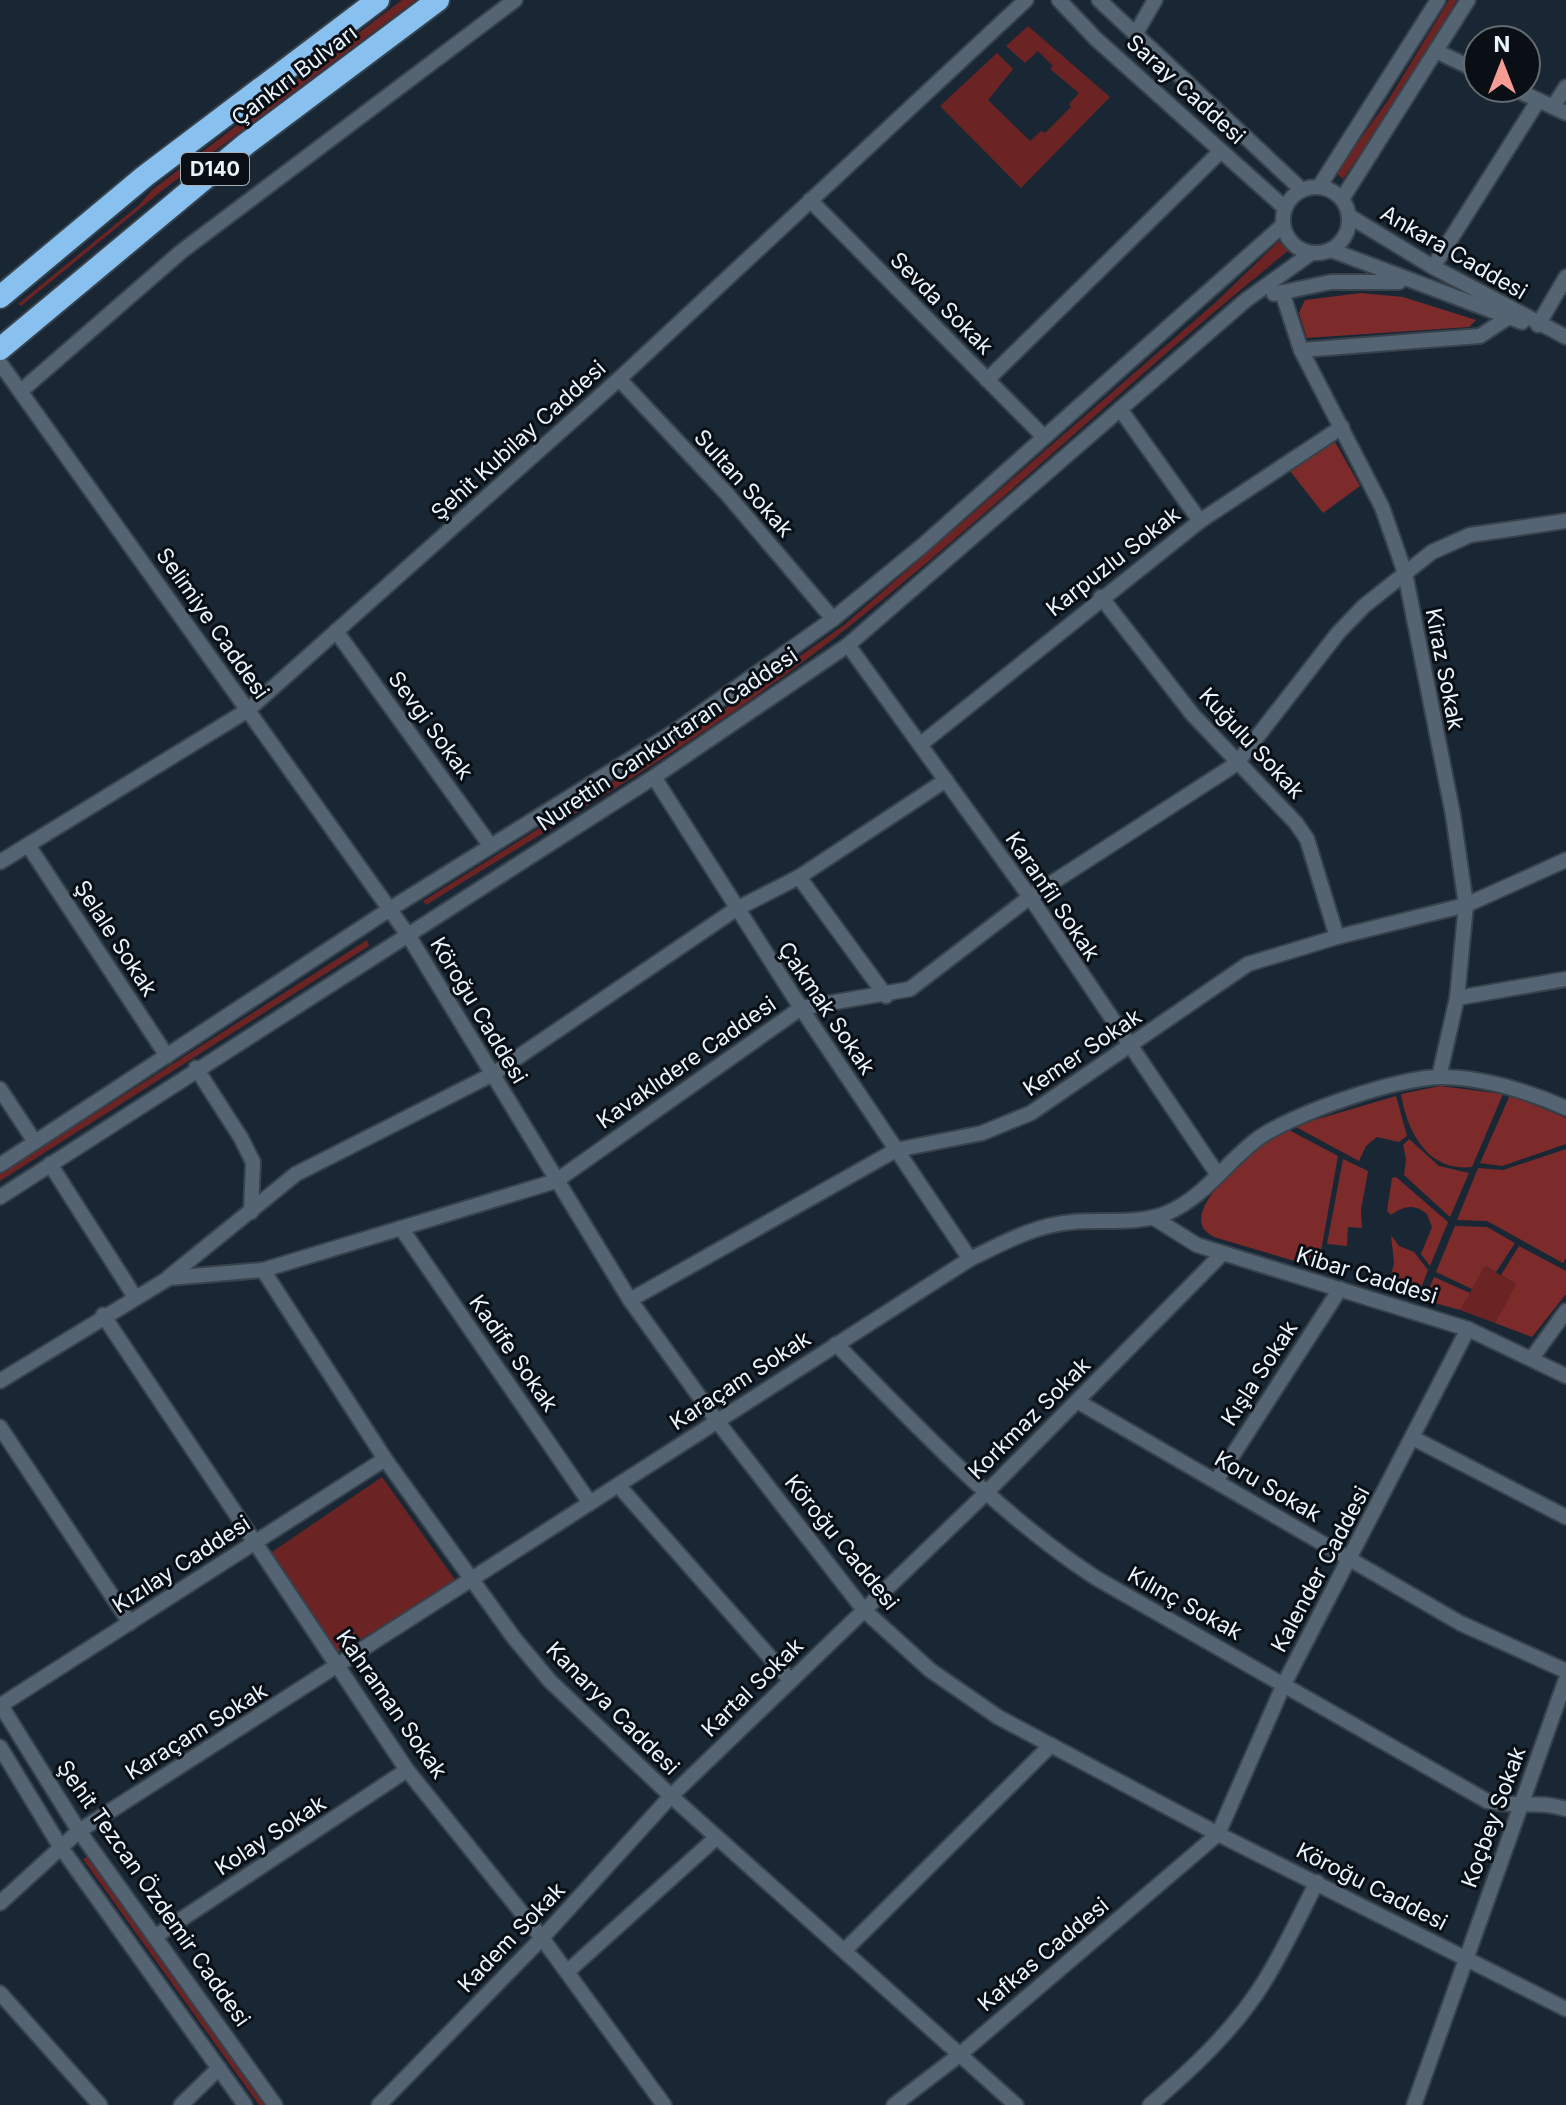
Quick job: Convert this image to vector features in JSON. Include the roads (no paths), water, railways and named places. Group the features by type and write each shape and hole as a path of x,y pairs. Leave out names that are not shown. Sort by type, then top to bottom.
{"highway":[{"name":"Çankırı Bulvarı","path":"0,297 145,176 378,0"},
{"name":"Çankırı Bulvarı","path":"0,349 235,153 438,0"}],"street":[{"path":"21,391 182,251 515,0"},
{"name":"Şehit Kubilay Caddesi","path":"0,862 248,710 619,379 1026,0"},
{"name":"Saray Caddesi","path":"1059,0 1096,39 1285,208"},
{"name":"Saray Caddesi","path":"1099,0 1302,190"},
{"path":"1136,33 1155,0"},
{"path":"1319,187 1438,0"},
{"path":"1342,199 1438,52 1468,0"},
{"path":"1438,52 1462,63"},
{"path":"1559,110 1566,87"},
{"path":"1433,267 1536,104"},
{"path":"987,380 1221,151"},
{"path":"1319,187 1342,199 1349,216 1346,234 1331,250 1310,254 1293,243 1283,225 1285,208 1302,190 1319,187"},
{"name":"Sevda Sokak","path":"810,200 1043,436"},
{"name":"Ankara Caddesi","path":"1349,216 1433,267 1538,325 1566,337"},
{"name":"Nurettin Cankurtaran Caddesi","path":"0,1165 390,909 684,725 833,619 922,546 1283,225"},
{"name":"Ankara Caddesi","path":"1331,250 1506,319 1538,325"},
{"name":"Nurettin Cankurtaran Caddesi","path":"0,1197 196,1068 654,777 848,645 1246,300 1310,254"},
{"path":"1538,325 1566,277"},
{"name":"Ankara Caddesi","path":"1246,300 1356,280 1420,284"},
{"name":"Kiraz Sokak","path":"1282,292 1301,350 1382,507 1405,573 1455,828 1466,905 1457,998 1439,1077"},
{"path":"1301,350 1480,336 1506,319"},
{"name":"Selimiye Caddesi","path":"0,363 390,909"},
{"name":"Sultan Sokak","path":"619,379 727,494 833,619"},
{"path":"1120,409 1200,521"},
{"name":"Karpuzlu Sokak","path":"921,744 1101,597 1200,521 1342,427"},
{"name":"Kavaklıdere Caddesi","path":"0,1381 103,1315 169,1278 263,1270 556,1181 801,1008 886,996 910,989 1030,897 1236,764 1338,633 1364,606 1432,552 1470,535 1566,521"},
{"name":"Kuğulu Sokak","path":"1101,597 1193,715 1236,764 1282,807 1307,839 1337,937"},
{"name":"Sevgi Sokak","path":"336,631 490,845"},
{"name":"Karanfil Sokak","path":"848,645 1030,897 1128,1047 1218,1175"},
{"name":"Çakmak Sokak","path":"654,777 736,909 970,1259"},
{"path":"169,1278 296,1174 493,1074 736,909 799,877 946,780"},
{"name":"Şelale Sokak","path":"28,845 167,1056"},
{"name":"Kemer Sokak","path":"630,1300 896,1150 982,1133 1014,1122 1248,964 1337,937 1466,905 1566,860"},
{"path":"799,877 886,996"},
{"name":"Köroğu Caddesi","path":"390,909 630,1300 717,1421 864,1610 930,1670 963,1695 1218,1834 1566,2009"},
{"path":"1457,998 1566,979"},
{"path":"196,1068 253,1162 251,1212"},
{"name":"Karaçam Sokak","path":"0,1903 79,1831 338,1668 970,1259 1030,1230 1069,1222 1154,1218 1186,1203 1258,1138 1311,1110 1439,1077 1509,1087 1566,1108"},
{"path":"0,1089 35,1142"},
{"path":"50,1164 135,1297"},
{"name":"Kibar Caddesi","path":"1154,1218 1197,1245 1468,1329 1566,1376"},
{"name":"Kadife Sokak","path":"401,1228 590,1503"},
{"name":"Korkmaz Sokak","path":"864,1610 985,1494 1222,1254"},
{"name":"Kanarya Caddesi","path":"263,1270 385,1459 550,1681 671,1796 1016,2105"},
{"name":"Kışla Sokak","path":"1216,1481 1340,1289"},
{"path":"1532,1358 1566,1311"},
{"name":"Kahraman Sokak","path":"103,1315 407,1770 542,1938 664,2105"},
{"name":"Kalender Caddesi","path":"1218,1834 1284,1684 1468,1329"},
{"name":"Kılınç Sokak","path":"836,1344 985,1494 1053,1550 1096,1578 1487,1801 1506,1806 1534,1802 1566,1809"},
{"name":"Koru Sokak","path":"1077,1401 1460,1623 1566,1671"},
{"path":"0,1427 130,1623"},
{"path":"1413,1438 1566,1517"},
{"name":"Kızılay Caddesi","path":"0,1705 385,1459"},
{"path":"618,1485 791,1681"},
{"name":"Kartal Sokak","path":"671,1796 864,1610"},
{"name":"Koçbey Sokak","path":"1414,2105 1566,1679"},
{"name":"Şehit Tezcan Özdemir Caddesi","path":"0,1705 79,1831 275,2105"},
{"path":"845,1950 1051,1745"},
{"name":"Şehit Tezcan Özdemir Caddesi","path":"0,1747 60,1846 245,2105"},
{"name":"Kolay Sokak","path":"156,1936 407,1770"},
{"name":"Kadem Sokak","path":"379,2105 542,1938 671,1796"},
{"name":"Kafkas Caddesi","path":"894,2105 958,2056 1218,1834"},
{"path":"567,1972 717,1837"},
{"path":"1150,2105 1197,2065 1245,2009 1265,1980 1317,1882"},
{"path":"0,1993 100,2105"},
{"path":"181,2105 219,2068"}]}
